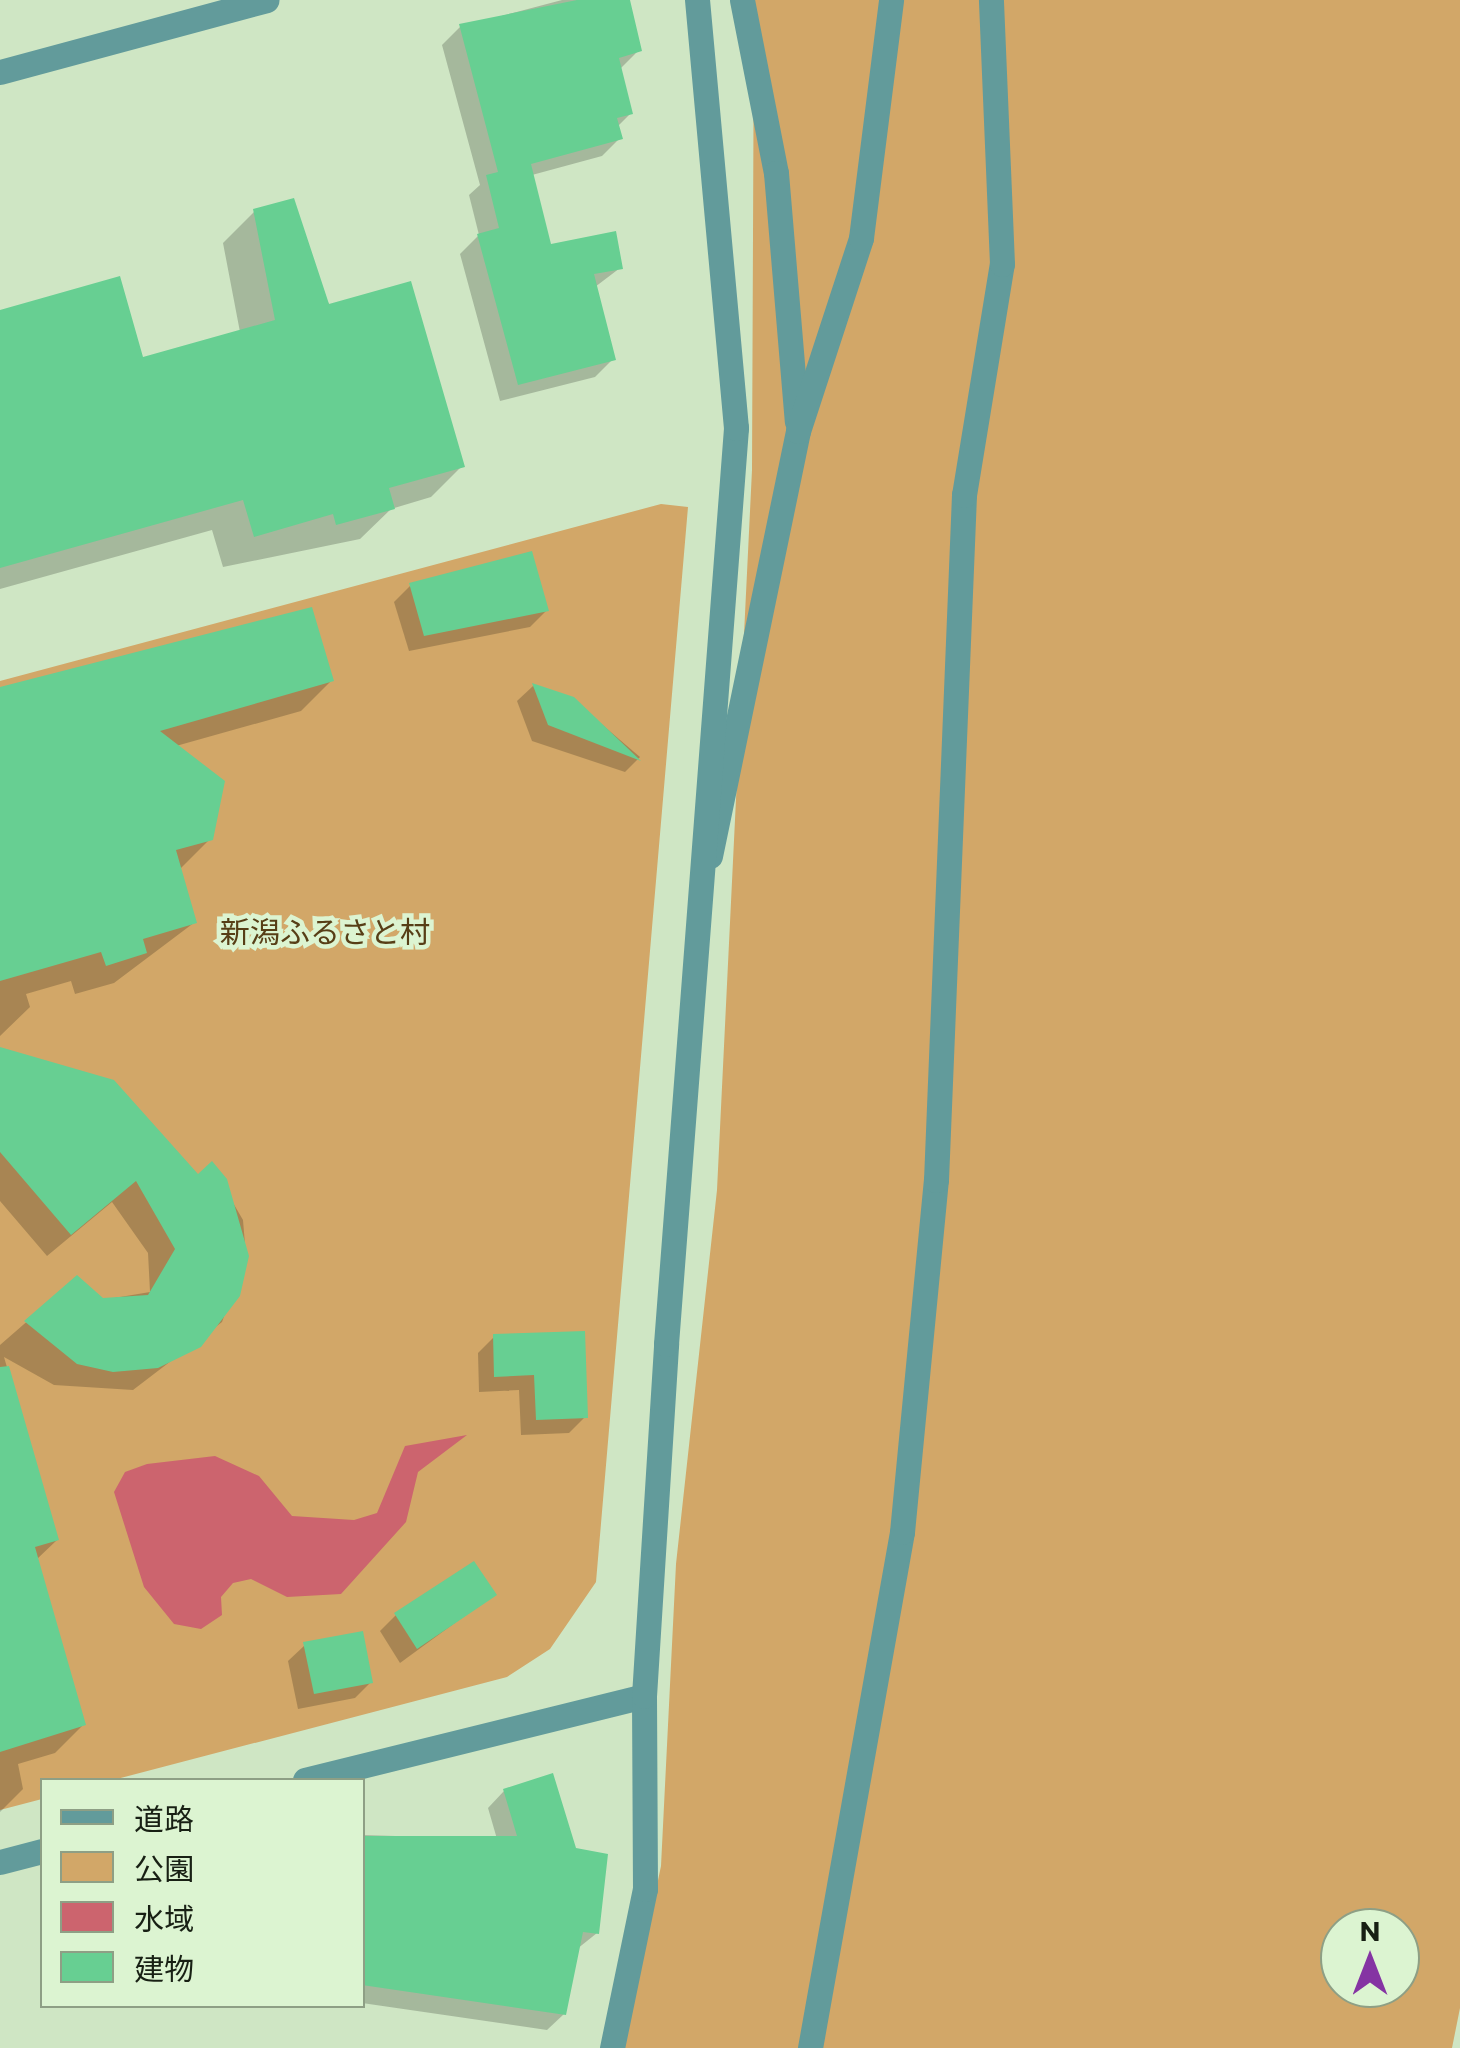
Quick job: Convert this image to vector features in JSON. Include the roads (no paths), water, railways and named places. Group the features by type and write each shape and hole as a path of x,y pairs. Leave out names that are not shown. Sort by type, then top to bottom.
{"street":[{"path":"0,72 266,0"},
{"path":"612,2048 645,1889 644,1696 736,428 698,0"},
{"path":"742,0 776,173 798,431"},
{"path":"703,874 798,431 861,238 891,0"},
{"path":"810,2048 902,1532 936,1180 964,495 1002,264 990,0"},
{"path":"313,1778 644,1696"},
{"path":"0,1862 40,1852"}],"water":[{"path":"467,1435 418,1472 406,1522 341,1594 287,1597 251,1579 233,1583 221,1597 222,1615 201,1629 174,1624 144,1587 114,1492 125,1472 147,1464 215,1456 259,1476 292,1516 354,1520 377,1513 405,1446"}],"park label":[{"name":"新潟ふるさと村","path":"325,931"}]}
